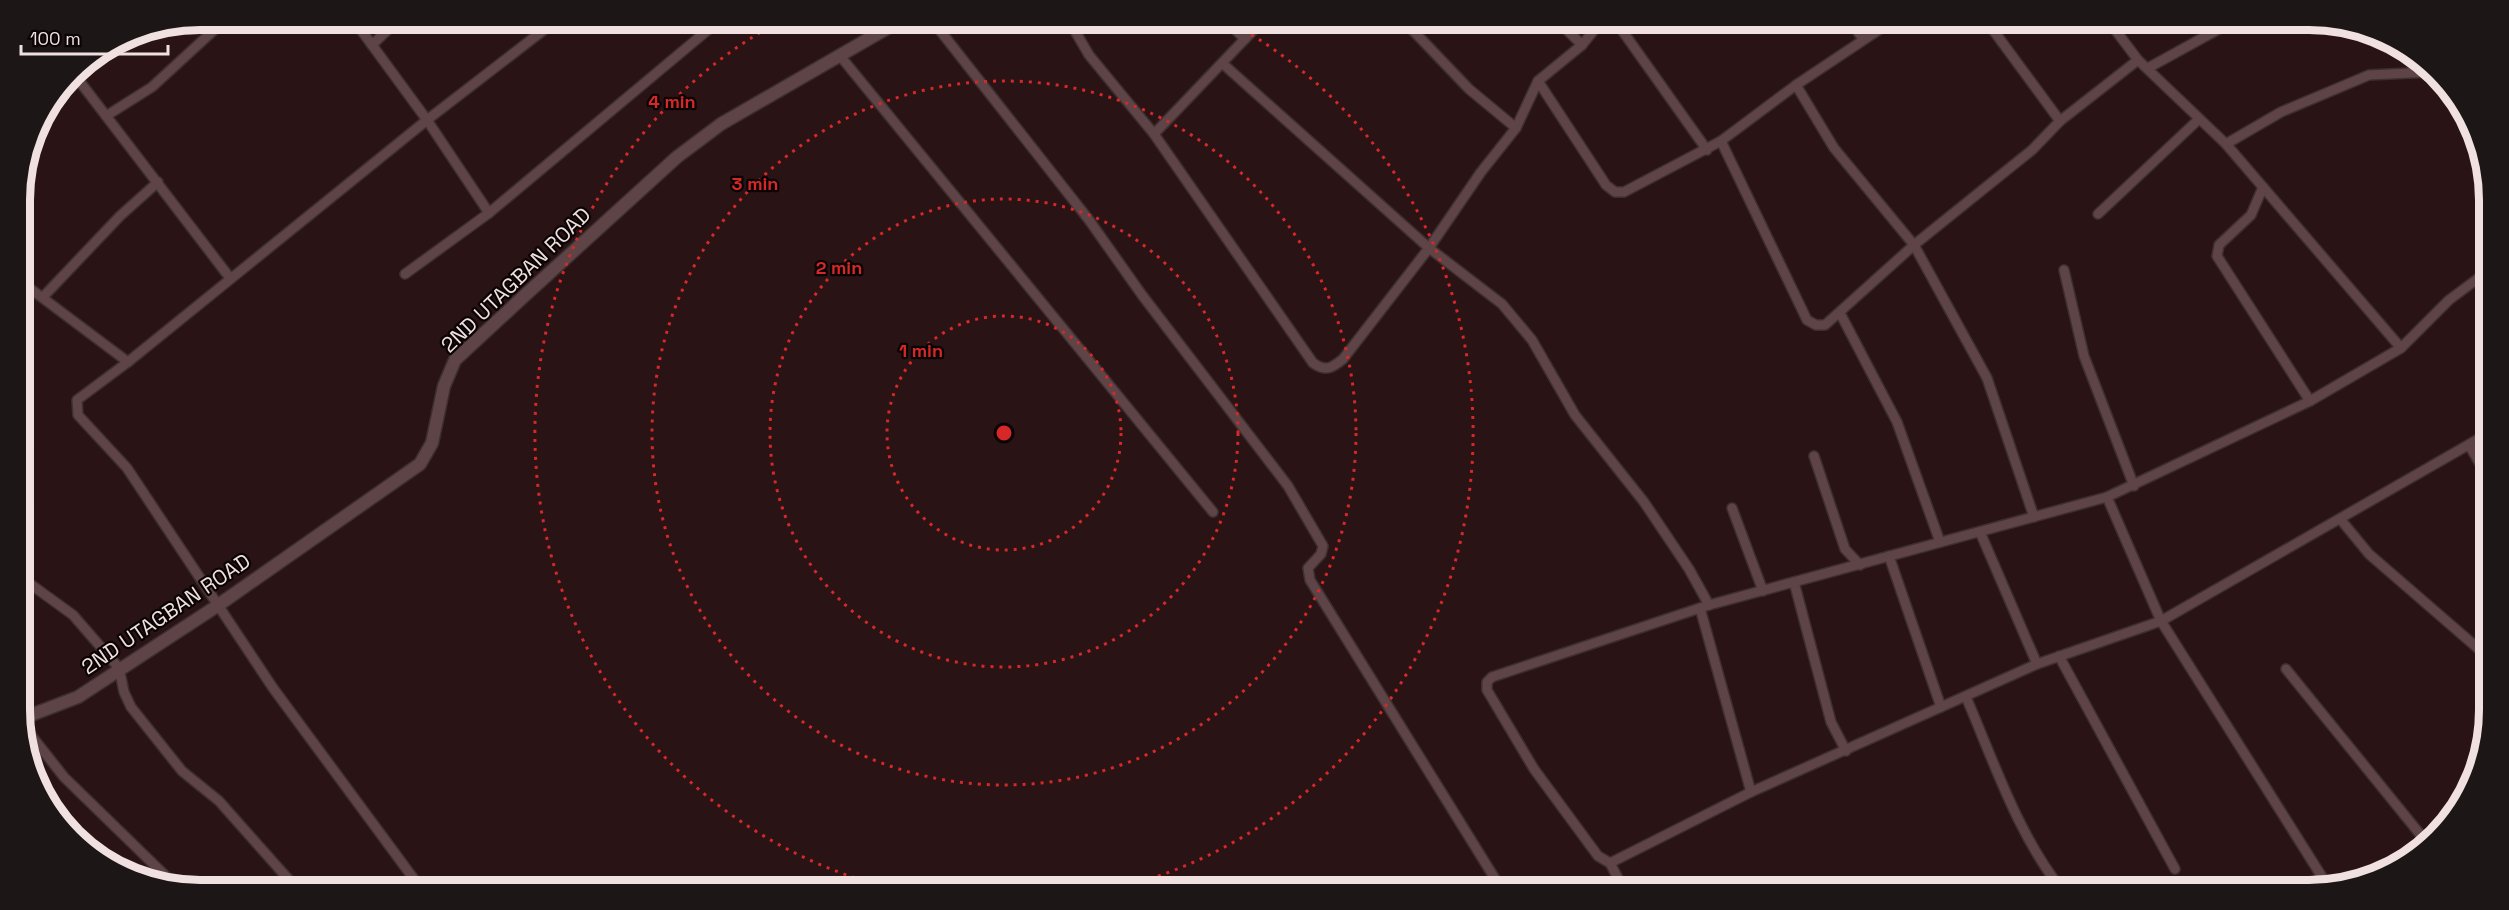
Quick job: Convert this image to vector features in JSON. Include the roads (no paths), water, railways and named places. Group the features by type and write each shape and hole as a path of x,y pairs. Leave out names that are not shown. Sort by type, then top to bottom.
{"street":[{"path":"106,116 152,87 215,30"},
{"path":"361,30 427,120 489,213"},
{"path":"372,45 388,30"},
{"path":"415,880 273,688 127,468 78,415 77,400 128,362 427,120 545,30"},
{"path":"405,274 489,213 709,30"},
{"name":"2ND UTAGBAN ROAD","path":"30,715 78,697 119,668 217,606 420,464 432,444 444,386 455,360 677,157 721,124 886,30"},
{"path":"939,30 1089,220 1142,295 1288,486 1323,546 1321,554 1308,568 1310,580 1496,880"},
{"path":"1074,30 1089,55 1154,134 1313,363 1322,369 1332,368 1343,359 1429,248 1480,172 1516,128 1538,81 1582,45 1595,30"},
{"path":"1235,30 1245,39"},
{"path":"1154,134 1254,30"},
{"path":"1412,30 1469,89 1516,128"},
{"path":"1566,30 1582,45"},
{"path":"1621,30 1707,150"},
{"path":"1856,30 1863,39"},
{"path":"1538,81 1606,185 1615,192 1624,192 1707,150 1796,85 1878,30"},
{"path":"1992,30 2060,121"},
{"path":"2115,30 2138,60 2198,120 2226,144 2402,348"},
{"path":"2148,68 2218,30"},
{"path":"841,57 1213,512"},
{"path":"1721,141 1807,320 1816,325 1825,324 1914,245 2031,150 2060,121 2138,60"},
{"path":"1222,63 1429,248 1502,304 1532,340 1575,415 1644,502 1689,569 1705,607 1751,792"},
{"path":"2226,144 2281,112 2369,75 2421,72"},
{"path":"79,81 230,278"},
{"path":"1796,85 1834,148 1914,245 1987,378 2034,517"},
{"path":"2098,214 2198,120"},
{"path":"43,297 120,216 158,182"},
{"path":"2263,186 2251,215 2219,245 2217,256 2310,401"},
{"path":"2064,270 2084,356 2134,486"},
{"path":"1619,880 1611,863 1598,856 1533,769 1487,690 1487,682 1502,672 1705,607 2107,498 2310,401 2402,348 2449,300 2479,278"},
{"path":"30,288 128,362"},
{"path":"1840,313 1897,422 1940,542"},
{"path":"1611,863 1751,792 2037,664 2161,621 2479,439"},
{"path":"2469,445 2479,462"},
{"path":"1814,456 1845,549 1860,565"},
{"path":"2107,498 2161,621 2324,880"},
{"path":"1732,508 1763,591"},
{"path":"2341,520 2369,554 2479,649"},
{"path":"1980,532 2037,664"},
{"path":"1889,556 1941,707"},
{"path":"1794,582 1831,722 1846,751"},
{"path":"30,584 73,615 119,668 124,692 131,707 182,771 219,801 288,880"},
{"path":"2059,656 2175,869"},
{"path":"2286,669 2422,836"},
{"path":"1966,697 2016,813 2054,880"},
{"path":"32,737 64,777 166,876"}]}
